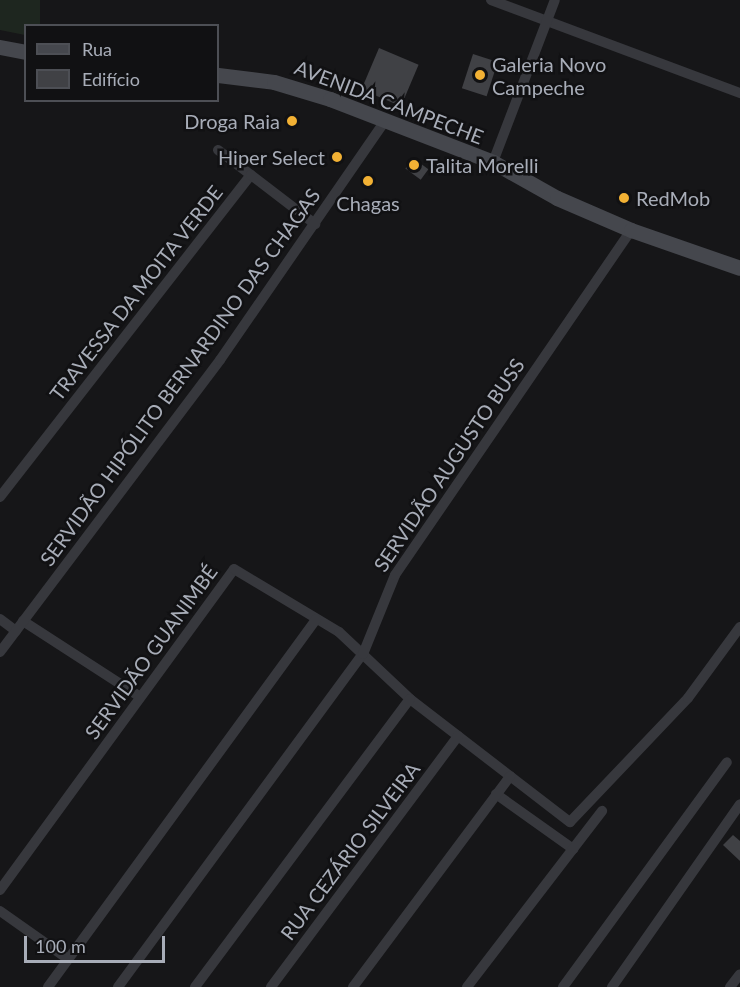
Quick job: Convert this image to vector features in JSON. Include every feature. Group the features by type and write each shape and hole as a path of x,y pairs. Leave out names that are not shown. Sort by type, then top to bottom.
{"main road":[{"path":"0,47 24,52"},
{"name":"AVENIDA CAMPECHE","path":"219,75 288,85 386,121 494,162 544,192 631,230 740,268"}],"street":[{"path":"491,0 740,93"},
{"path":"494,162 555,0"},
{"name":"SERVIDÃO HIPÓLITO BERNARDINO DAS CHAGAS","path":"0,652 220,360 386,121"},
{"path":"218,150 315,224"},
{"name":"TRAVESSA DA MOITA VERDE","path":"0,497 251,175"},
{"name":"SERVIDÃO AUGUSTO BUSS","path":"118,987 363,654 395,574 631,230"},
{"name":"SERVIDÃO GUANIMBÉ","path":"0,890 139,696 234,569 339,632 410,699 573,822 700,684 740,627"},
{"path":"0,619 16,631"},
{"path":"48,987 316,619"},
{"path":"23,621 75,658 139,696"},
{"path":"195,987 410,699"},
{"name":"RUA CEZÁRIO SILVEIRA","path":"271,987 458,736"},
{"path":"563,987 727,762"},
{"path":"354,987 510,776"},
{"path":"496,794 573,849"},
{"path":"612,987 740,804"},
{"path":"467,987 602,811"},
{"path":"0,911 68,959"},
{"path":"730,987 740,974"}],"shaded area":[{"path":"0,0 40,0 40,24 24,24 24,35 0,30"}],"building":[{"path":"379,48 419,65 401,106 361,89"},
{"name":"Galeria Novo Campeche","path":"473,54 498,62 487,96 462,88"},
{"path":"413,158 428,169 421,180 405,169"},
{"path":"733,835 740,841 740,861 723,845"}],"place":[{"name":"Galeria Novo Campeche","path":"480,75"},
{"name":"Droga Raia","path":"292,121"},
{"name":"Hiper Select","path":"337,157"},
{"name":"Talita Morelli","path":"414,165"},
{"name":"Chagas","path":"368,181"},
{"name":"RedMob","path":"624,198"}]}
